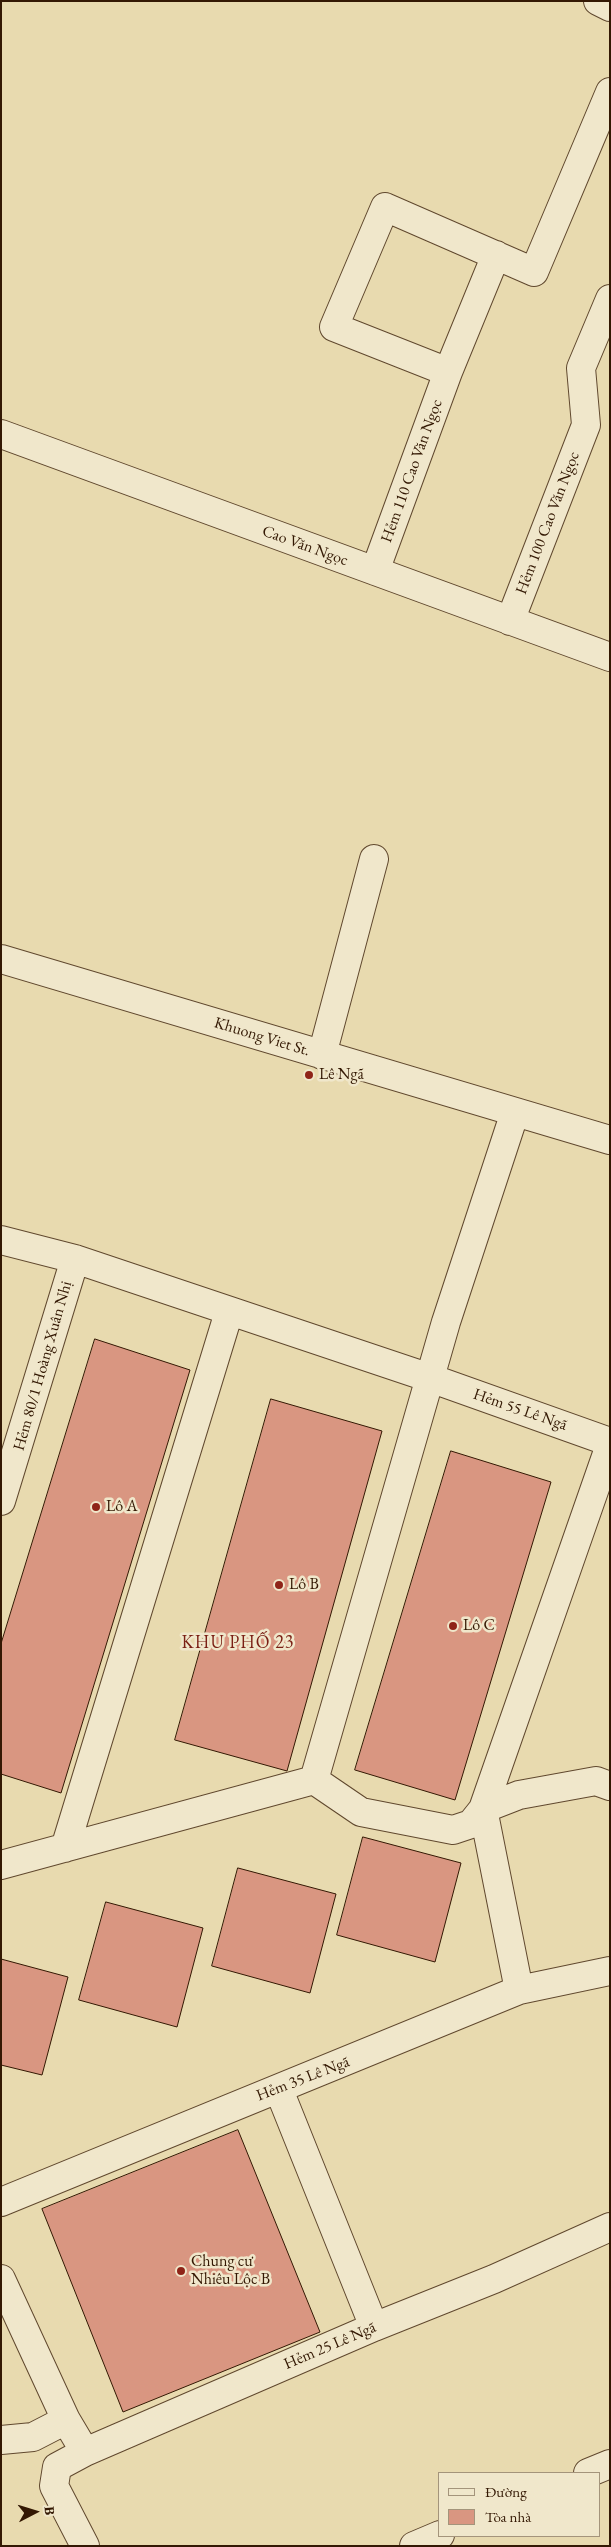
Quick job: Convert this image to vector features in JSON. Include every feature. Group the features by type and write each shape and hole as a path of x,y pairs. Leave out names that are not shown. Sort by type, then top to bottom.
{"street":[{"path":"598,1 610,7"},
{"path":"448,372 334,327 384,207 534,272 610,92"},
{"name":"Hẻm 110 Cao Văn Ngọc","path":"375,571 448,372 496,255"},
{"name":"Hẻm 100 Cao Văn Ngọc","path":"510,621 586,425 581,368 610,300"},
{"name":"Cao Văn Ngọc","path":"1,434 610,657"},
{"path":"322,1055 374,859"},
{"name":"Khuong Viet St.","path":"1,959 610,1140"},
{"path":"314,1780 430,1378 515,1112"},
{"name":"Hẻm 55 Lê Ngã","path":"1,1240 75,1259 430,1378 610,1444"},
{"name":"Hẻm 80/1 Hoàng Xuân Nhị","path":"1,1501 8,1461 75,1259"},
{"path":"65,1848 229,1312"},
{"path":"1,1865 314,1780 361,1812 453,1830 471,1824 483,1809 610,1444"},
{"path":"483,1809 519,1795 596,1781 610,1786"},
{"path":"483,1809 519,1990"},
{"name":"Hẻm 35 Lê Ngã","path":"1,2202 241,2102 279,2090 519,1990 610,1971"},
{"path":"279,2090 374,2327"},
{"name":"Hẻm 25 Lê Ngã","path":"85,2546 54,2486 57,2467 85,2452 374,2327 608,2235"},
{"path":"1,2278 66,2420 85,2452"},
{"path":"1,2440 33,2437 66,2420"},
{"path":"590,2472 610,2464"},
{"path":"414,2546 438,2536"}],"building":[{"name":"Lô A","path":"95,1339 190,1370 61,1793 1,1774 1,1644"},
{"name":"Lô B","path":"271,1399 382,1431 287,1771 175,1740"},
{"name":"Lô C","path":"451,1451 551,1482 455,1800 355,1770"},
{"path":"363,1837 461,1863 435,1962 337,1935"},
{"path":"238,1868 336,1894 310,1993 212,1966"},
{"path":"106,1902 203,1928 177,2027 79,2000"},
{"path":"1,1959 68,1977 42,2075 1,2065"},
{"name":"Chung cư Nhiêu Lộc B","path":"238,2130 320,2332 123,2412 42,2209"}],"place":[{"name":"Lê Ngã","path":"309,1075"},
{"name":"Lô A","path":"96,1507"},
{"name":"Lô B","path":"279,1585"},
{"name":"Lô C","path":"453,1626"},
{"name":"Chung cư Nhiêu Lộc B","path":"181,2271"}],"district":[{"name":"KHU PHỐ 23","path":"238,1643"}]}
